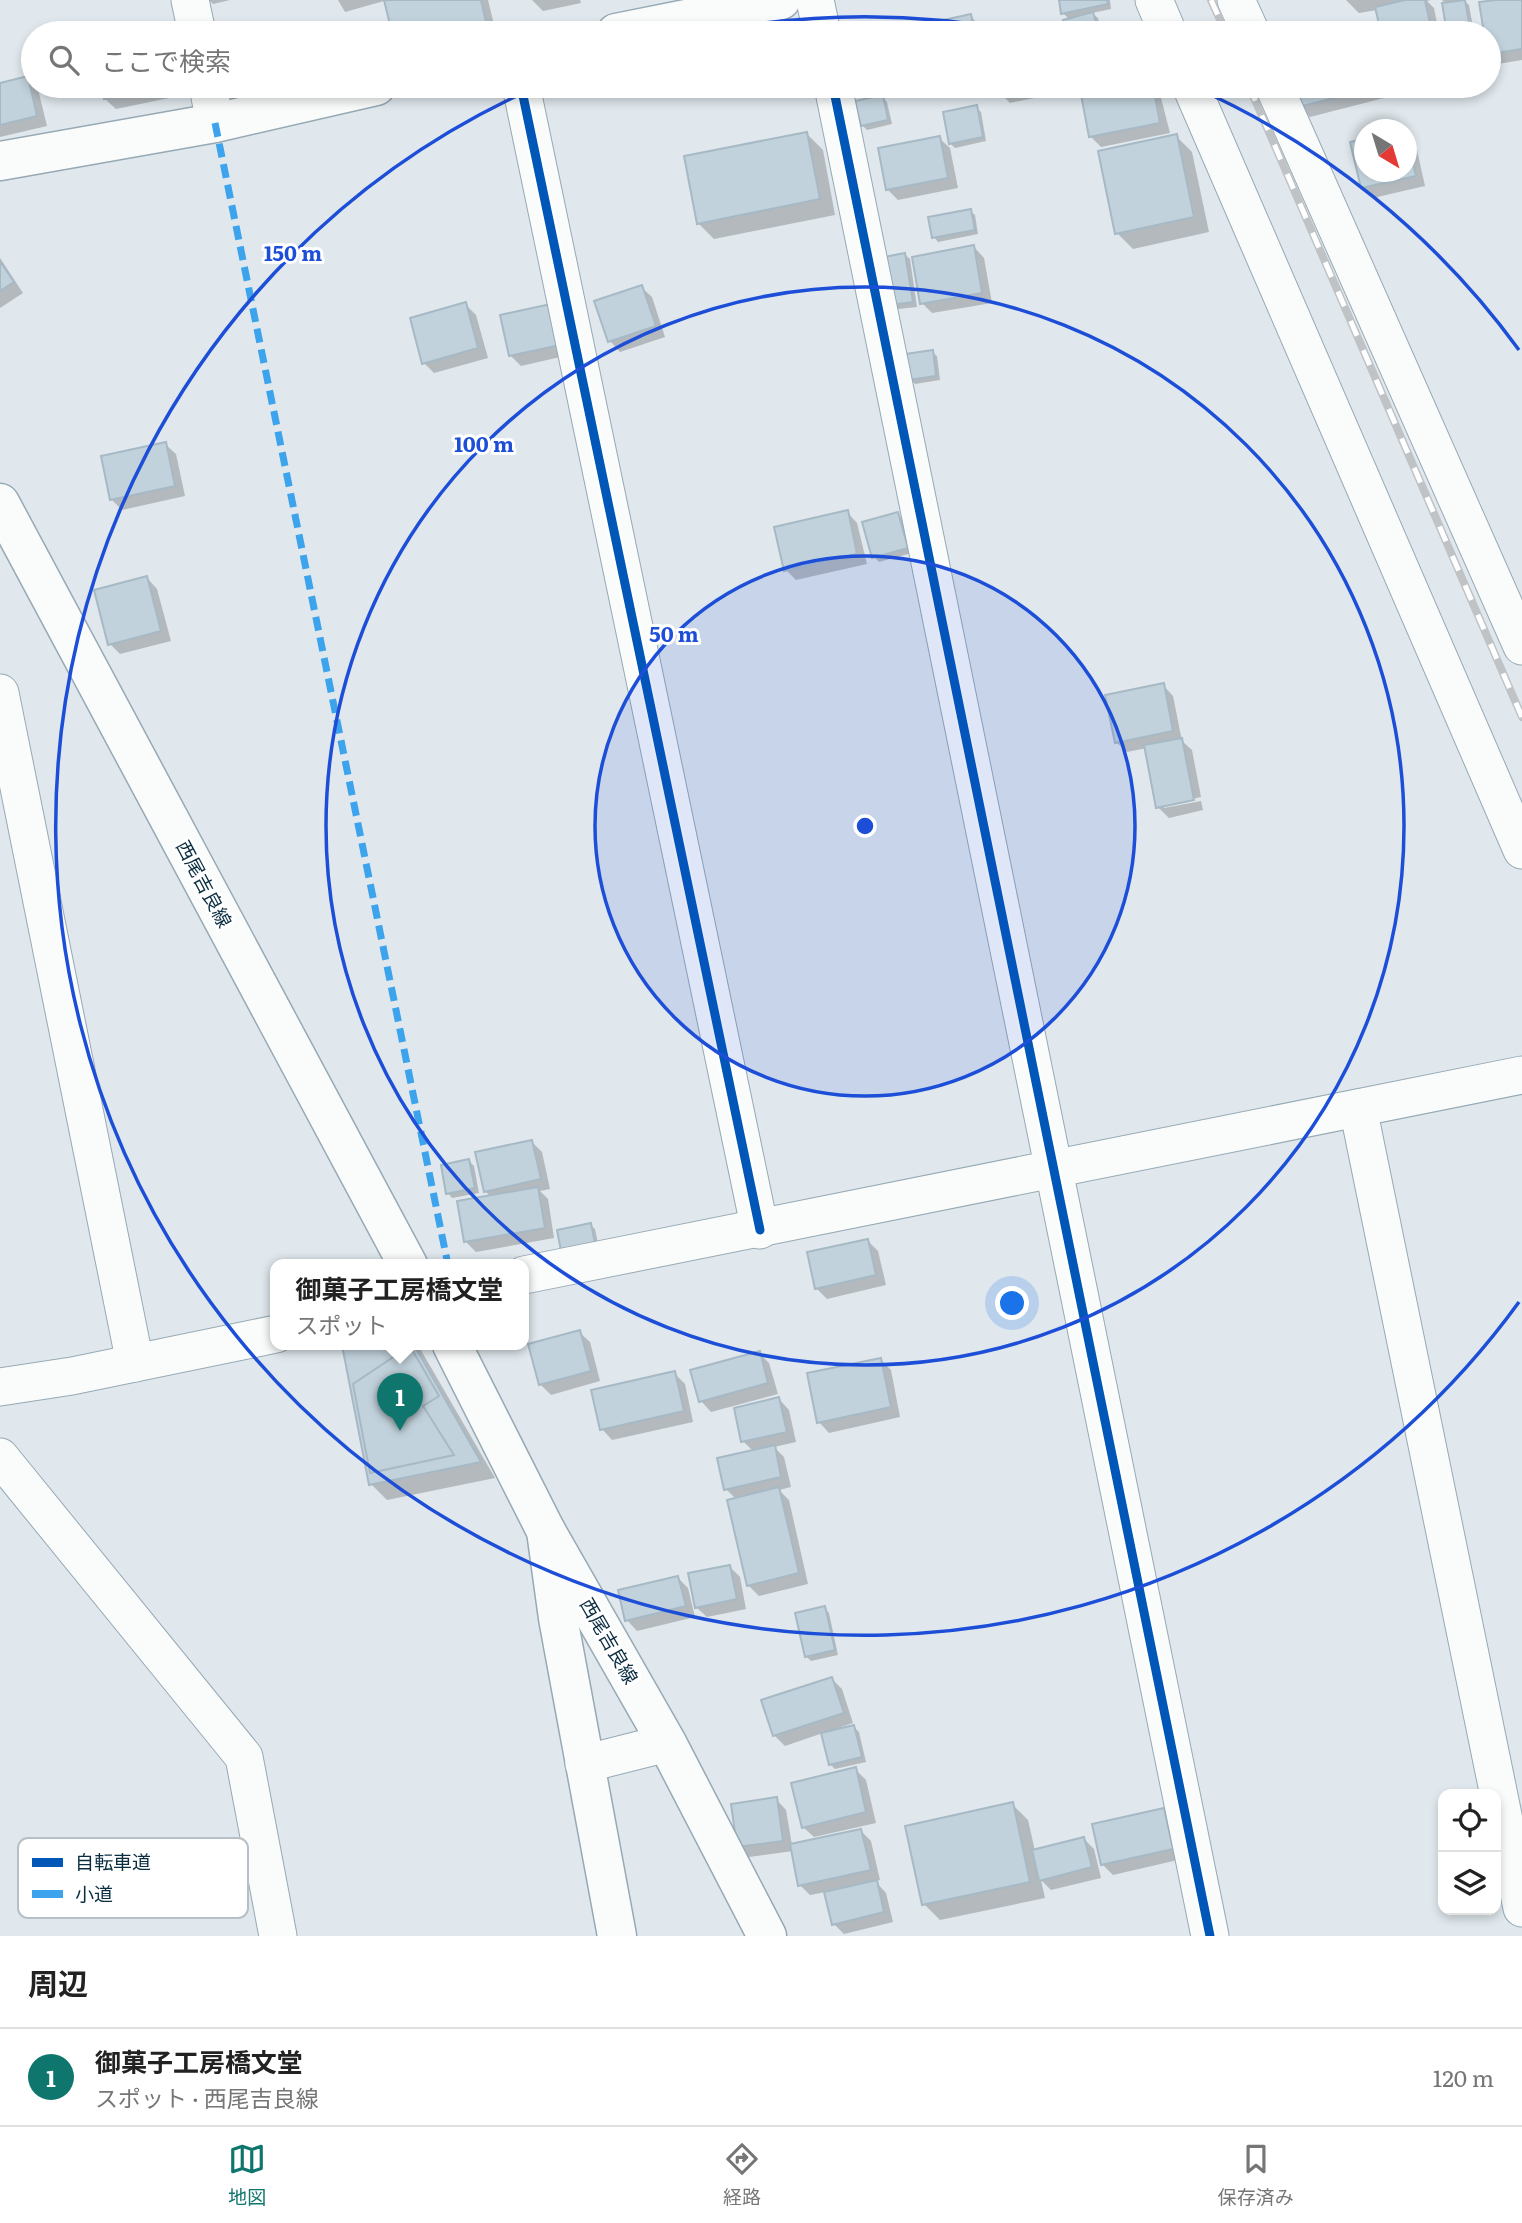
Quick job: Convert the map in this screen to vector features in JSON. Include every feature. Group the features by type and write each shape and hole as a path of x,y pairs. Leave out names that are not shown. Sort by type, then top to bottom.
{"main road":[{"path":"676,21 781,0"},
{"path":"0,161 215,123 324,98"},
{"name":"西尾吉良線","path":"3,515 405,1259"},
{"name":"西尾吉良線","path":"456,1350 546,1531 667,1743 767,1936"},
{"path":"546,1531 558,1618 617,1936"}],"street":[{"path":"190,0 194,21"},
{"path":"815,0 819,21"},
{"path":"1154,0 1163,21"},
{"path":"1236,0 1246,21"},
{"path":"210,98 215,123"},
{"path":"524,98 760,1230"},
{"path":"834,98 1210,1936"},
{"path":"1196,98 1522,850"},
{"path":"1279,98 1522,646"},
{"path":"0,693 135,1363"},
{"path":"529,1274 760,1230 1522,1075"},
{"path":"1358,1108 1522,1909"},
{"path":"0,1387 270,1335"},
{"path":"0,1458 244,1757 278,1936"},
{"path":"584,1764 667,1743"}],"building":[{"path":"384,0 481,0 486,21 389,21"},
{"path":"1059,0 1107,0 1108,4 1061,14"},
{"path":"1405,0 1425,0 1429,21 1378,21 1375,7"},
{"path":"1465,0 1469,21 1445,21 1442,3"},
{"path":"1522,0 1522,49 1501,52 1501,21 1482,21 1479,2"},
{"path":"1093,12 1096,21 1063,21"},
{"path":"971,14 972,21 939,21"},
{"path":"21,78 21,98 33,98 37,116 0,125 0,83"},
{"path":"884,98 888,120 861,126 855,101"},
{"path":"1082,98 1155,98 1160,123 1089,137"},
{"path":"1296,98 1334,98 1298,107"},
{"path":"977,105 983,137 949,144 943,112"},
{"path":"807,132 820,199 697,224 684,156"},
{"path":"1177,134 1194,217 1115,234 1098,151"},
{"path":"940,136 948,178 886,190 878,148"},
{"path":"1354,141 1354,159 1350,142"},
{"path":"1360,182 1388,182 1361,188"},
{"path":"971,209 975,230 932,238 928,217"},
{"path":"974,245 982,293 920,304 912,257"},
{"path":"905,253 913,302 891,305 884,257"},
{"path":"0,261 14,282 0,291"},
{"path":"642,285 656,326 608,342 594,301"},
{"path":"466,302 478,348 422,364 410,318"},
{"path":"551,304 560,345 509,356 500,315"},
{"path":"933,350 936,376 908,380 905,354"},
{"path":"166,442 175,486 110,500 101,456"},
{"path":"848,510 857,554 784,571 774,527"},
{"path":"898,512 908,548 872,558 862,522"},
{"path":"147,576 161,631 108,645 94,590"},
{"path":"1164,683 1173,731 1115,743 1105,695"},
{"path":"1182,738 1194,800 1156,808 1144,745"},
{"path":"532,1140 541,1179 484,1192 475,1152"},
{"path":"469,1159 475,1188 446,1194 441,1165"},
{"path":"538,1187 545,1228 464,1242 457,1201"},
{"path":"591,1223 596,1249 562,1256 557,1230"},
{"path":"868,1239 876,1275 815,1289 807,1252"},
{"path":"580,1330 591,1371 539,1385 529,1344"},
{"path":"343,1350 417,1350 481,1462 369,1485"},
{"path":"404,1350 412,1350 439,1396 423,1406 454,1455 370,1473 353,1384"},
{"path":"760,1351 768,1383 699,1402 690,1370"},
{"path":"881,1358 891,1407 817,1423 807,1373"},
{"path":"675,1371 684,1411 600,1430 591,1390"},
{"path":"779,1397 787,1432 741,1442 734,1408"},
{"path":"775,1445 781,1477 724,1490 717,1458"},
{"path":"779,1487 799,1573 747,1586 727,1500"},
{"path":"730,1565 737,1599 695,1608 688,1573"},
{"path":"678,1576 686,1606 625,1621 618,1590"},
{"path":"825,1606 835,1650 805,1657 795,1613"},
{"path":"832,1677 844,1713 773,1736 761,1700"},
{"path":"854,1725 862,1757 829,1765 821,1733"},
{"path":"856,1767 866,1812 802,1828 791,1783"},
{"path":"777,1797 783,1841 737,1847 731,1804"},
{"path":"1013,1802 1030,1882 922,1905 905,1826"},
{"path":"1164,1808 1173,1849 1101,1865 1092,1824"},
{"path":"861,1829 871,1870 798,1886 790,1844"},
{"path":"1084,1837 1092,1867 1039,1881 1032,1850"},
{"path":"877,1880 884,1912 832,1925 824,1892"}],"railway":[{"path":"1211,0 1221,21"},
{"path":"1254,98 1522,717"}],"marked path":[{"path":"215,123 447,1259"}],"cycle path":[{"path":"524,98 760,1230"},
{"path":"835,98 1210,1936"}],"place":[{"name":"御菓子工房橋文堂","path":"400,1431"}]}
